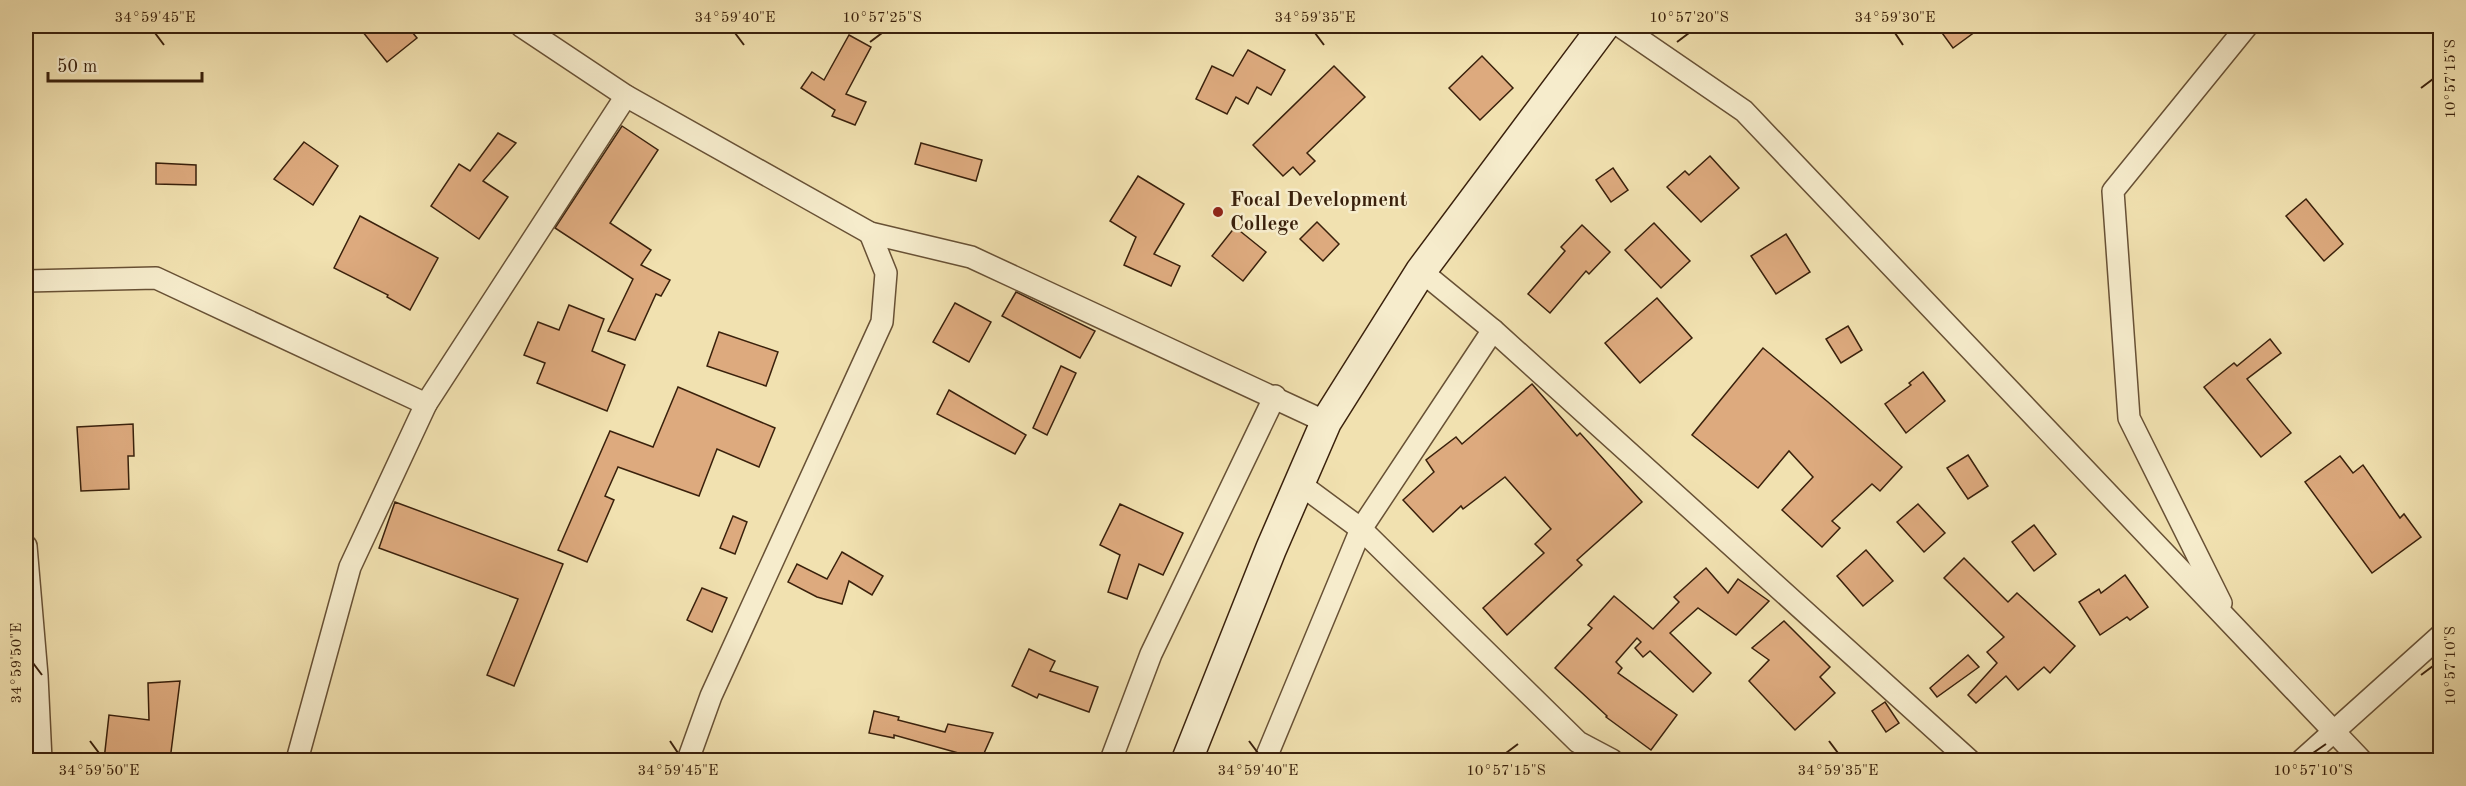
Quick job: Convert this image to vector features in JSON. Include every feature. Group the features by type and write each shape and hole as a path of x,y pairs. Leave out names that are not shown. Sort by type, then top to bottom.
{"main road":[{"path":"1187,760 1271,549 1326,422 1421,271 1604,26"}],"street":[{"path":"521,26 626,96 870,234 971,257 1275,396 1326,422"},
{"path":"1620,26 1744,111 2361,760"},
{"path":"2232,626 2129,418 2113,191 2247,26"},
{"path":"297,760 350,567 426,404 626,96"},
{"path":"688,760 711,696 882,322 886,273 870,234"},
{"path":"1421,271 1493,330 1969,760"},
{"path":"26,281 156,278 426,404"},
{"path":"1265,760 1361,529 1493,330"},
{"path":"1111,760 1150,654 1275,396"},
{"path":"1300,484 1361,529 1574,751 1612,760"},
{"path":"26,546 37,676 41,760"},
{"path":"2302,760 2440,636"}],"building":[{"path":"358,26 407,26 417,38 387,62"},
{"path":"1937,26 1983,26 1953,48"},
{"path":"849,35 871,47 846,94 866,102 855,125 832,116 835,110 801,88 812,72 824,80"},
{"path":"1248,50 1285,70 1271,95 1257,87 1248,104 1236,97 1227,114 1196,99 1212,66 1233,76"},
{"path":"1482,56 1513,88 1480,120 1449,88"},
{"path":"1334,66 1365,97 1307,153 1315,161 1300,175 1293,167 1283,176 1253,145"},
{"path":"622,126 658,150 610,223 651,250 641,265 670,280 661,296 656,294 635,340 608,331 633,279 555,228"},
{"path":"498,133 516,143 483,181 508,197 479,239 431,206 459,164 470,171"},
{"path":"304,142 338,166 313,205 274,179"},
{"path":"921,143 982,160 976,181 915,164"},
{"path":"1710,156 1739,188 1701,222 1667,187 1685,171 1689,175"},
{"path":"156,163 196,165 196,185 156,184"},
{"path":"1613,168 1628,190 1611,202 1596,180"},
{"path":"1138,176 1184,204 1154,254 1180,266 1171,286 1124,265 1136,237 1110,221"},
{"path":"2306,199 2343,244 2324,261 2286,216"},
{"path":"360,216 438,258 410,310 387,297 388,295 334,268"},
{"path":"1317,222 1339,244 1323,261 1300,239"},
{"path":"1654,223 1690,261 1661,288 1625,250"},
{"path":"1582,225 1610,252 1589,274 1586,271 1550,313 1528,294 1565,251 1561,247"},
{"path":"1235,227 1266,252 1243,281 1212,256"},
{"path":"1786,234 1810,272 1776,294 1751,256"},
{"path":"1016,292 1095,331 1080,358 1002,316"},
{"path":"1657,298 1692,338 1640,383 1605,343"},
{"path":"955,303 991,322 969,362 933,342"},
{"path":"569,305 604,319 592,351 625,365 607,411 537,383 545,363 524,355 538,322 559,330"},
{"path":"1848,326 1862,350 1841,363 1826,339"},
{"path":"719,332 778,352 766,386 707,366"},
{"path":"2270,339 2281,353 2247,379 2291,433 2261,457 2204,387 2234,363 2237,366"},
{"path":"1763,348 1902,467 1880,491 1872,484 1832,521 1840,528 1822,547 1782,510 1813,477 1789,451 1758,488 1692,435"},
{"path":"1061,366 1076,373 1047,435 1033,428"},
{"path":"1923,372 1945,401 1906,433 1885,404 1911,385 1909,383"},
{"path":"1532,384 1577,436 1580,433 1642,502 1577,560 1582,565 1507,635 1483,608 1544,553 1535,544 1551,529 1505,477 1463,509 1461,506 1433,532 1403,500 1434,472 1426,460 1456,437 1462,444"},
{"path":"678,387 775,428 759,467 717,449 699,496 618,467 605,496 614,500 587,562 558,550 610,431 653,447"},
{"path":"949,390 1026,435 1015,454 937,414"},
{"path":"133,424 134,456 128,456 129,489 81,491 77,427"},
{"path":"1968,455 1988,486 1968,499 1947,468"},
{"path":"2340,456 2353,473 2363,465 2400,518 2404,514 2421,537 2372,573 2305,482"},
{"path":"395,502 563,564 514,686 487,675 518,599 379,548"},
{"path":"1120,504 1183,533 1163,575 1139,564 1127,599 1108,592 1120,555 1100,545"},
{"path":"1918,504 1945,533 1924,552 1897,522"},
{"path":"733,516 747,522 735,554 720,548"},
{"path":"2034,525 2056,554 2034,571 2012,542"},
{"path":"1866,550 1893,581 1863,606 1837,576"},
{"path":"842,552 883,576 872,595 849,581 842,604 817,597 788,582 797,564 827,579"},
{"path":"1964,558 2008,602 2017,593 2075,646 2050,673 2044,667 2018,690 2006,676 1976,703 1968,695 1997,663 1987,652 2004,637 1944,578"},
{"path":"1706,568 1728,593 1738,579 1769,601 1736,635 1698,608 1670,633 1711,673 1693,692 1650,651 1643,657 1635,648 1641,642 1637,638 1616,662 1622,668 1618,673 1677,715 1651,750 1606,717 1555,668 1592,628 1588,625 1614,596 1653,629 1679,602 1674,597"},
{"path":"2125,575 2148,607 2130,620 2127,617 2100,635 2079,602 2099,589 2101,593"},
{"path":"702,588 727,598 712,632 687,620"},
{"path":"1784,621 1830,667 1820,677 1835,693 1795,730 1749,681 1769,660 1752,648"},
{"path":"1029,649 1055,661 1050,671 1098,687 1089,712 1039,694 1037,698 1012,686"},
{"path":"1968,655 1979,667 1937,697 1930,688"},
{"path":"180,681 170,760 104,760 109,715 149,720 148,683"},
{"path":"1885,702 1899,723 1886,732 1872,711"},
{"path":"874,711 899,717 898,720 945,732 948,724 993,733 981,760 959,760 962,754 894,735 894,738 869,733"}],"place":[{"name":"Focal Development College","path":"1218,212"}]}
